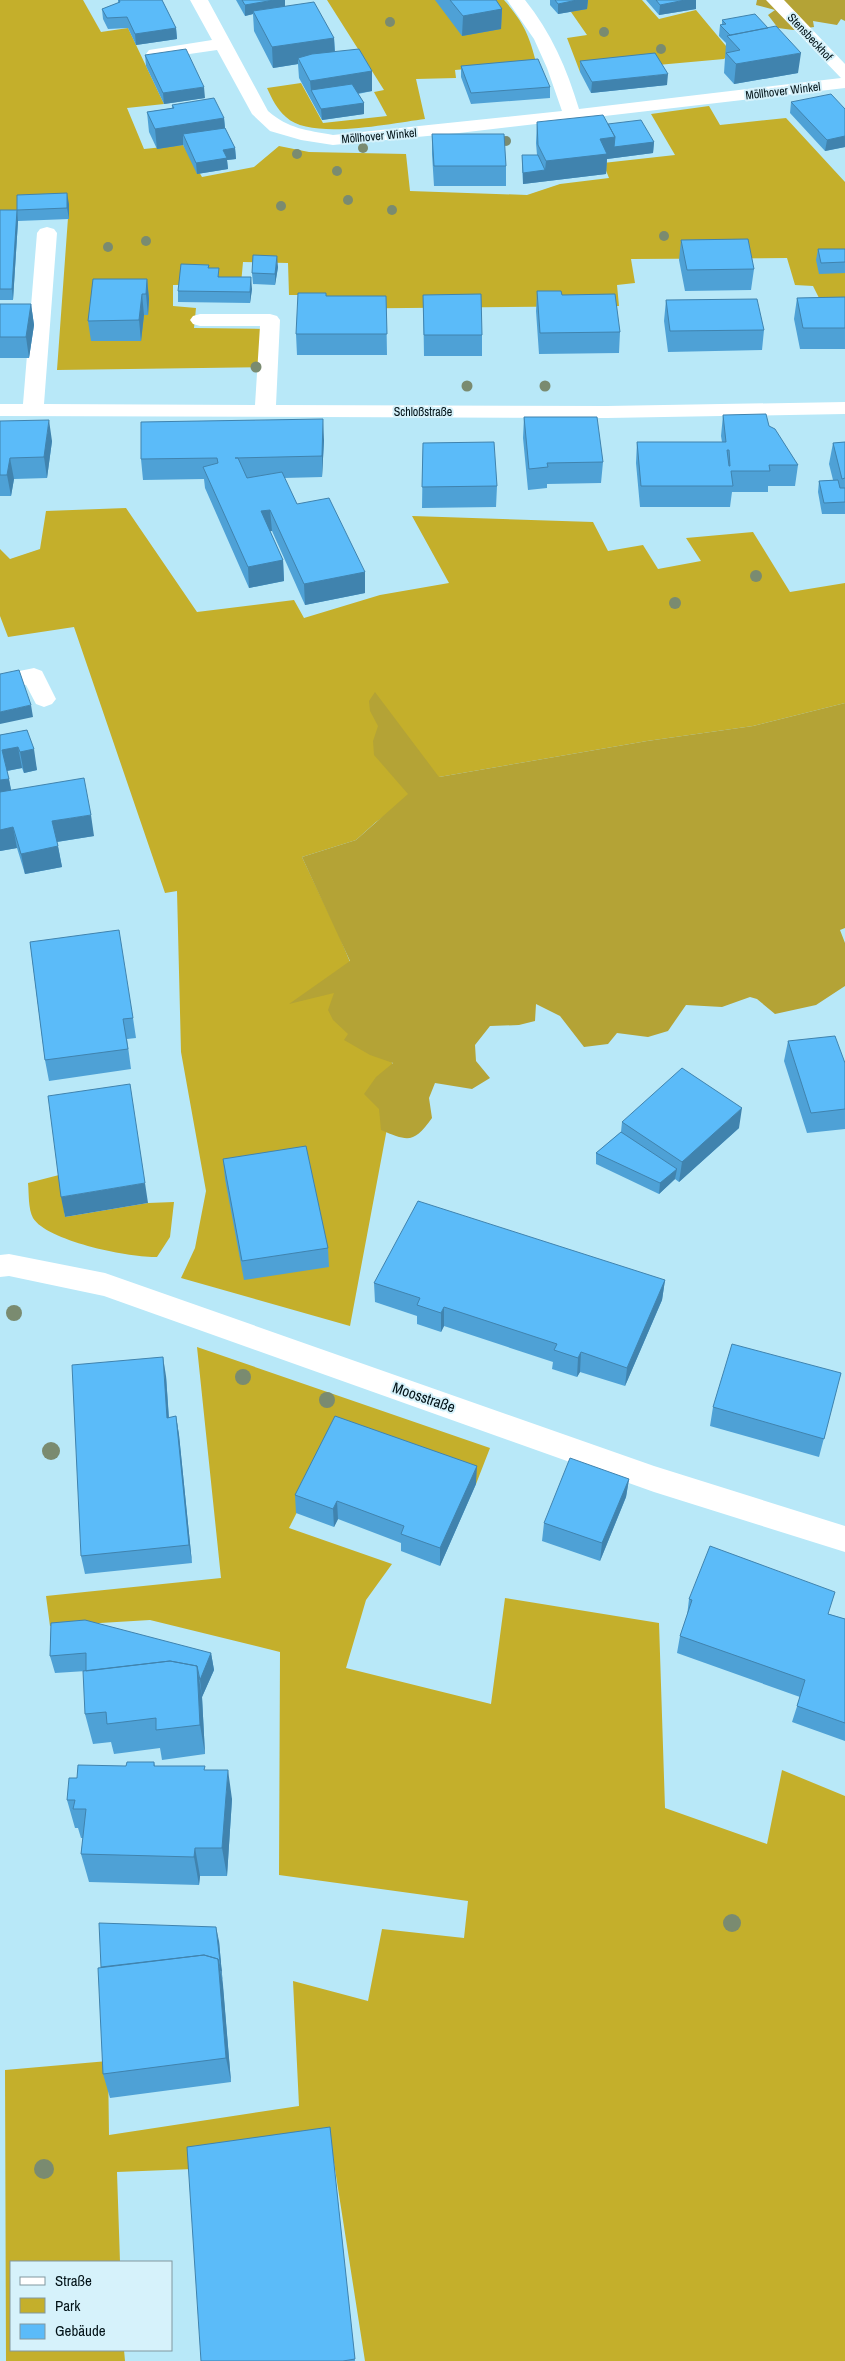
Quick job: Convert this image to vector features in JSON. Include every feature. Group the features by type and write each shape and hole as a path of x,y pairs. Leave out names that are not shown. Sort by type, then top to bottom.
{"street":[{"name":"Möllhover Winkel","path":"199,0 261,114 276,127 301,135 333,140 845,83"},
{"path":"516,0 533,19 544,39 572,114"},
{"name":"Stensbeckhof","path":"775,0 845,74"},
{"path":"155,54 223,44"},
{"path":"33,410 47,233"},
{"path":"200,320 270,320 265,412"},
{"name":"Schloßstraße","path":"0,410 607,412 845,408"},
{"path":"0,683 34,676 44,699"},
{"name":"Moosstraße","path":"0,1266 9,1266 105,1285 654,1479 845,1539"}],"green space":[{"path":"0,0 83,0 101,32 128,28 164,104 127,108 144,149 183,145 202,177 254,167 279,146 309,152 406,154 410,191 527,195 560,184 609,178 603,163 675,155 651,114 709,106 720,125 786,118 845,182 845,303 822,304 813,286 795,285 787,258 631,259 635,283 617,285 619,306 305,309 307,295 289,295 288,263 243,262 241,284 173,285 173,306 196,308 194,328 267,329 266,367 57,370 69,204 19,207 18,221 0,222"},
{"path":"327,0 504,0 526,32 538,70 502,66 455,70 456,78 416,79 425,119 332,129 314,128 298,124 280,111 267,88 301,83 323,123 387,116 374,92 384,90"},
{"path":"579,0 642,0 659,19 696,10 731,52 724,59 580,72 567,38 587,35 571,12"},
{"path":"126,508 197,612 294,600 304,618 380,595 449,583 412,516 593,522 608,551 643,545 658,569 701,561 686,538 753,532 790,592 845,583 845,703 753,726 647,741 439,777 376,822 356,840 302,857 338,933 397,1075 350,1326 181,1278 195,1248 206,1191 181,1052 177,891 165,893 74,627 8,637 0,616 0,549 10,559 40,549 46,511"},
{"path":"59,1175 65,1217 148,1203 174,1202 170,1237 157,1257 128,1255 71,1241 41,1226 31,1214 28,1183"},
{"path":"197,1347 490,1448 476,1484 336,1435 289,1528 392,1564 366,1600 346,1668 491,1704 505,1598 659,1623 665,1808 767,1844 782,1770 845,1796 845,2361 365,2361 332,2150 193,2169 117,2172 120,2261 10,2261 10,2351 124,2351 125,2361 6,2361 5,2070 108,2061 109,2135 299,2106 293,1981 368,2001 382,1929 464,1938 468,1901 279,1875 280,1652 150,1620 50,1626 46,1596 221,1578"}],"shaded area":[{"path":"757,0 845,0 845,21 841,19 837,25 813,21 814,27 793,30 778,28 768,15 775,10 756,5"},
{"path":"375,692 439,777 647,741 753,726 845,703 845,928 840,930 845,943 845,986 816,1005 775,1014 757,999 750,997 722,1007 686,1005 668,1031 648,1037 617,1033 608,1044 584,1047 560,1016 536,1004 535,1021 519,1025 490,1026 475,1045 476,1061 490,1078 472,1089 435,1083 429,1098 432,1118 415,1136 410,1138 398,1137 381,1130 379,1109 364,1094 376,1077 393,1063 370,1055 344,1040 348,1034 333,1020 328,1010 334,993 289,1004 350,961 302,857 356,840 408,794 374,755 373,741 378,726 370,711 369,701"}],"building":[{"path":"119,0 162,0 176,28 135,34 127,17 107,18 102,9 120,2"},
{"path":"242,0 274,0 245,5"},
{"path":"450,0 496,0 502,9 463,16"},
{"path":"555,0 577,0 558,4"},
{"path":"656,0 685,0 660,5"},
{"path":"314,2 334,38 272,47 253,11"},
{"path":"755,14 768,28 730,35 720,25 726,24 722,20"},
{"path":"776,26 801,53 736,64 726,53 740,50 727,36"},
{"path":"186,49 204,87 163,93 145,55"},
{"path":"359,49 372,71 310,81 298,58 312,54"},
{"path":"655,53 668,74 592,82 580,61"},
{"path":"538,59 550,87 471,93 461,66"},
{"path":"352,84 364,103 321,109 311,90"},
{"path":"831,94 845,109 845,136 827,140 791,102"},
{"path":"214,98 224,118 155,129 147,112 174,108 172,105"},
{"path":"603,115 615,137 600,139 607,154 546,161 538,145 537,122"},
{"path":"641,120 654,142 614,147 615,137 608,124"},
{"path":"225,128 235,148 223,150 227,158 196,163 183,134"},
{"path":"432,134 504,134 506,166 434,166"},
{"path":"522,155 538,155 545,170 523,173"},
{"path":"67,193 67,208 17,210 17,195"},
{"path":"0,210 17,210 12,289 0,289"},
{"path":"748,239 754,269 687,270 681,240"},
{"path":"818,249 845,249 845,262 821,263"},
{"path":"253,255 277,256 275,274 252,273"},
{"path":"181,264 209,265 208,268 219,268 218,277 251,277 250,292 178,291"},
{"path":"93,279 147,279 146,294 142,294 139,320 88,321"},
{"path":"537,291 561,291 562,295 615,294 620,332 540,333"},
{"path":"298,293 326,293 326,296 386,296 387,334 296,334"},
{"path":"481,294 482,335 424,335 423,295"},
{"path":"845,297 845,328 803,328 797,298"},
{"path":"757,299 764,330 670,331 666,300"},
{"path":"0,304 31,304 26,337 0,337"},
{"path":"766,414 769,426 775,429 798,465 769,465 770,471 731,471 733,486 641,486 637,442 726,442 723,415","holes":["727,450 729,450 730,466"]},
{"path":"524,417 597,417 603,462 547,463 548,467 529,469"},
{"path":"323,419 322,456 235,458 238,458 247,478 282,472 297,504 329,498 365,572 304,584 270,510 261,511 283,560 248,567 203,467 218,463 217,458 141,459 141,422"},
{"path":"49,420 44,457 10,458 7,475 0,475 0,421"},
{"path":"494,442 497,486 422,487 423,443"},
{"path":"845,442 845,478 842,479 833,443"},
{"path":"838,480 840,488 845,488 845,502 824,503 819,481"},
{"path":"19,670 31,705 0,712 0,674"},
{"path":"27,730 34,749 20,752 18,747 2,750 9,779 0,780 0,735"},
{"path":"84,778 91,815 52,821 58,846 21,854 13,827 0,830 0,792"},
{"path":"119,930 133,1018 123,1019 128,1049 45,1060 30,942"},
{"path":"835,1036 845,1063 845,1109 811,1113 788,1041"},
{"path":"682,1068 742,1108 682,1162 622,1122"},
{"path":"130,1084 145,1183 61,1197 48,1096"},
{"path":"621,1132 677,1169 660,1183 596,1153"},
{"path":"306,1146 328,1248 242,1261 223,1159"},
{"path":"418,1201 665,1280 627,1368 581,1352 578,1358 554,1350 557,1344 444,1307 441,1313 417,1305 420,1298 374,1283"},
{"path":"732,1344 841,1373 824,1439 713,1407"},
{"path":"163,1357 167,1418 176,1416 189,1545 81,1556 72,1365"},
{"path":"335,1416 477,1466 440,1548 401,1534 404,1526 337,1501 333,1509 295,1495"},
{"path":"570,1458 629,1479 602,1543 544,1523"},
{"path":"710,1546 835,1592 828,1614 845,1619 845,1723 797,1706 805,1680 680,1636 692,1600 689,1599"},
{"path":"85,1620 211,1653 200,1680 197,1666 170,1661 86,1671 86,1653 50,1656 51,1623"},
{"path":"170,1661 197,1666 200,1725 156,1730 156,1718 107,1724 106,1712 85,1714 83,1671"},
{"path":"127,1762 154,1762 154,1766 205,1766 204,1770 228,1770 222,1848 195,1848 194,1857 81,1854 86,1809 73,1809 75,1800 67,1800 69,1778 77,1778 78,1765 126,1766"},
{"path":"99,1923 216,1927 221,1971 218,1959 204,1955 101,1967"},
{"path":"204,1955 218,1959 226,2058 103,2074 98,1968"},
{"path":"330,2127 355,2359 343,2361 201,2361 187,2147"}]}
